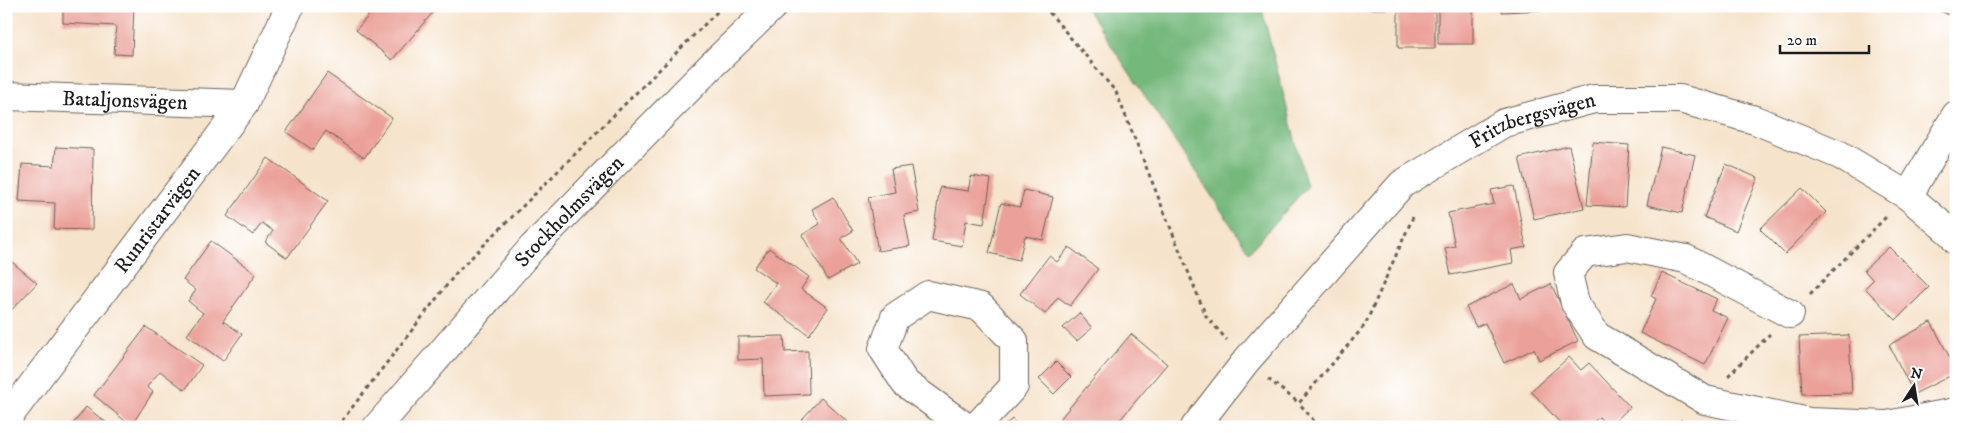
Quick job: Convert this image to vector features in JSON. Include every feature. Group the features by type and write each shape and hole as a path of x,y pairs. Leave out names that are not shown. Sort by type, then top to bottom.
{"street":[{"name":"Runristarvägen","path":"6,420 244,104 290,6"},
{"name":"Stockholmsvägen","path":"377,427 532,248 712,65 773,6"},
{"name":"Bataljonsvägen","path":"6,96 244,104"},
{"name":"Fritzbergsvägen","path":"1195,427 1246,361 1402,184 1504,122 1594,99 1680,99 1755,120 1840,155 1908,196 1952,234 1956,240"},
{"path":"1908,196 1956,116"},
{"path":"1790,314 1686,259 1627,247 1585,253 1568,273 1575,303 1597,336 1705,400 1809,422 1887,425 1956,412"},
{"path":"966,427 905,384 883,349 895,317 928,295 982,307 1014,341 1014,386 976,427"}],"path":[{"path":"337,427 457,272 723,6"},
{"path":"1044,6 1116,92 1206,316 1246,361 1299,403"}],"green space":[{"path":"1085,6 1261,6 1307,187 1249,252"}],"building":[{"path":"63,6 134,6 132,55 114,54 116,26 63,23"},
{"path":"374,6 428,6 434,11 392,60 356,30 375,8"},
{"path":"1319,6 1394,6 1394,9 1319,9"},
{"path":"1398,6 1435,6 1435,48 1398,48"},
{"path":"1438,6 1473,6 1473,44 1438,44"},
{"path":"1501,6 1546,6 1547,10 1502,12"},
{"path":"1929,6 1956,6 1956,18"},
{"path":"327,73 392,118 364,158 326,131 313,150 286,132"},
{"path":"1593,142 1629,145 1625,207 1587,205"},
{"path":"1569,146 1584,208 1534,219 1519,158"},
{"path":"56,147 93,149 92,230 54,229 55,203 19,201 22,164 54,166"},
{"path":"1661,147 1695,155 1682,213 1647,205"},
{"path":"268,158 328,201 287,258 265,242 273,231 262,223 253,235 227,216"},
{"path":"1726,164 1758,178 1736,231 1704,217"},
{"path":"911,166 919,212 904,215 910,246 878,251 868,197 895,192 891,169"},
{"path":"971,176 991,179 984,224 966,221 962,246 932,241 940,187 968,191"},
{"path":"1514,186 1526,247 1511,250 1513,263 1451,275 1445,248 1455,246 1448,213 1494,204 1491,190"},
{"path":"1802,188 1826,212 1785,254 1760,229"},
{"path":"1024,190 1053,197 1043,240 1025,236 1019,260 989,253 1001,203 1020,207"},
{"path":"833,197 853,231 841,238 857,264 828,280 802,235 820,224 812,209"},
{"path":"211,241 256,274 223,321 242,334 223,361 187,335 203,313 188,301 196,290 183,280"},
{"path":"1069,247 1098,269 1070,306 1058,297 1045,314 1020,294 1049,256 1057,262"},
{"path":"1889,247 1929,287 1896,320 1865,288 1873,280 1864,270"},
{"path":"769,248 809,277 801,289 828,308 809,335 763,302 776,283 754,268"},
{"path":"6,257 37,283 6,316"},
{"path":"1662,273 1717,299 1711,310 1728,318 1705,365 1640,333 1656,299 1651,296"},
{"path":"1514,284 1521,299 1551,284 1578,341 1539,360 1534,349 1504,363 1485,323 1476,327 1466,307"},
{"path":"1079,313 1092,328 1077,341 1063,328"},
{"path":"1931,322 1956,369 1956,373 1914,394 1889,345"},
{"path":"146,327 202,365 185,390 160,371 147,387 153,392 131,426 94,395"},
{"path":"1131,334 1167,364 1114,427 1068,427 1059,420"},
{"path":"1849,335 1852,393 1802,394 1799,337"},
{"path":"784,336 785,352 808,351 809,394 764,396 763,359 738,360 738,337"},
{"path":"1569,357 1581,370 1589,363 1630,407 1609,427 1599,417 1588,427 1564,427 1531,391"},
{"path":"1056,362 1071,377 1054,394 1039,379"},
{"path":"821,398 850,424 848,427 795,427"},
{"path":"86,407 112,427 71,427"},
{"path":"1012,419 1019,427 1003,427"}]}
